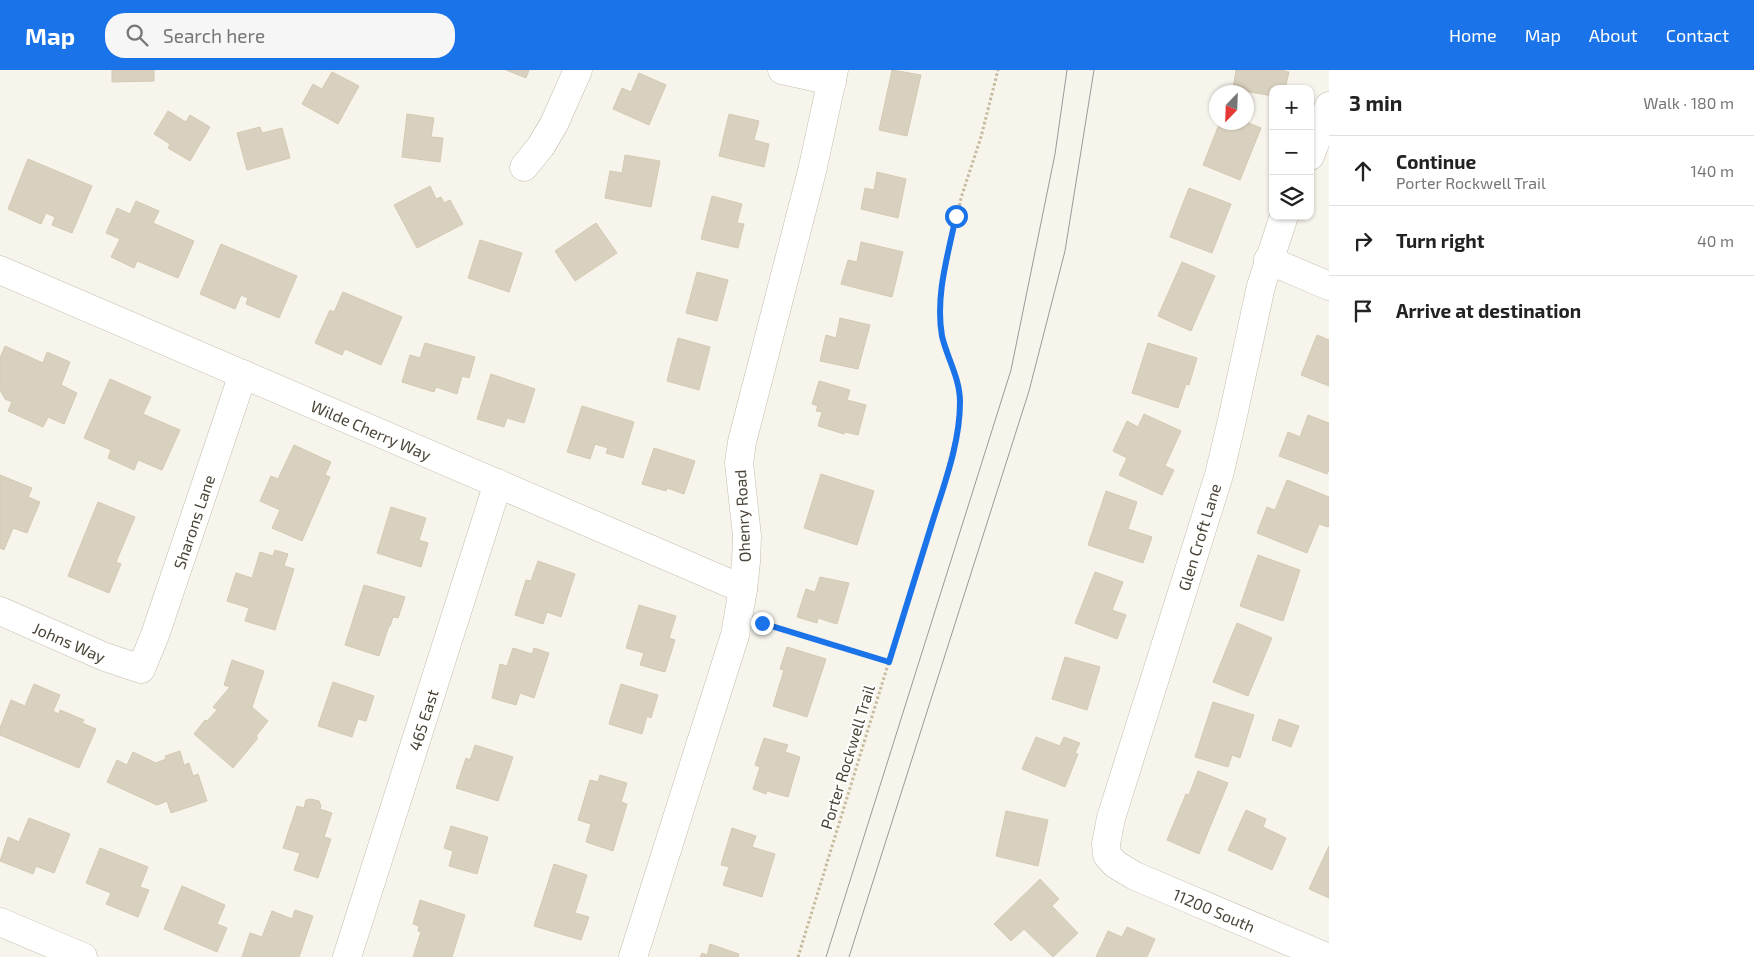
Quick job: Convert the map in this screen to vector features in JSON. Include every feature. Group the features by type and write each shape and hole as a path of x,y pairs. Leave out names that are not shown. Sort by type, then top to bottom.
{"street":[{"path":"524,167 541,146 554,124 578,70"},
{"path":"782,70 833,76"},
{"name":"Ohenry Road","path":"633,957 729,656 744,589 747,536 739,463 742,442 812,172 833,76"},
{"path":"1314,145 1329,106"},
{"name":"Glen Croft Lane","path":"1106,855 1111,818 1219,475 1260,286 1283,220"},
{"path":"1268,260 1329,286"},
{"name":"Wilde Cherry Way","path":"0,270 744,589"},
{"name":"Sharons Lane","path":"141,669 155,636 243,374"},
{"name":"465 East","path":"347,957 498,483"},
{"name":"Johns Way","path":"0,611 105,657 141,669"},
{"name":"11200 South","path":"1106,855 1115,864 1134,876 1326,957"},
{"path":"0,922 82,957"}],"path":[{"name":"Porter Rockwell Trail","path":"798,957 947,475 957,432 960,401 958,384 942,337 940,297 961,198 981,137 998,70"},
{"path":"762,623 889,662"}],"building":[{"path":"112,70 154,70 154,81 112,82"},
{"path":"506,70 529,70 526,78"},
{"path":"892,70 921,75 907,136 879,130"},
{"path":"1236,70 1280,70 1289,72 1286,85 1269,85 1269,95 1254,93 1254,85 1234,85"},
{"path":"332,72 359,86 338,124 302,104 313,84 322,89"},
{"path":"639,73 666,85 649,125 613,109 622,88 631,92"},
{"path":"168,111 186,122 190,115 210,127 190,161 168,148 170,144 154,134"},
{"path":"407,114 434,118 431,137 443,138 440,162 402,157"},
{"path":"729,114 759,121 754,140 769,144 764,167 719,156"},
{"path":"1254,125 1261,128 1240,180 1203,165 1217,130 1254,130"},
{"path":"260,127 262,133 282,128 290,158 247,170 237,133"},
{"path":"625,155 660,161 651,207 605,198 610,171 622,173"},
{"path":"28,159 92,186 72,233 52,225 55,217 46,213 41,224 8,209"},
{"path":"877,172 906,179 898,218 861,209 865,188 874,190"},
{"path":"430,186 436,199 441,197 444,203 450,200 463,224 417,248 394,205"},
{"path":"1189,188 1231,204 1212,253 1170,237"},
{"path":"712,196 742,204 737,223 744,224 738,248 701,239"},
{"path":"136,201 159,211 153,223 194,241 178,278 137,261 134,268 111,257 120,239 106,233 117,208 130,214"},
{"path":"596,223 617,253 575,281 555,251"},
{"path":"480,240 522,253 509,292 468,278"},
{"path":"861,242 903,252 892,297 841,284 848,260 857,262"},
{"path":"221,244 297,276 279,318 246,304 248,298 241,295 235,309 200,294"},
{"path":"1182,262 1215,276 1191,331 1158,316"},
{"path":"697,272 728,280 717,321 686,313"},
{"path":"343,292 402,317 381,365 345,349 342,355 315,343 330,310 334,312"},
{"path":"840,318 870,325 858,369 820,361 826,335 836,338"},
{"path":"1317,335 1329,340 1329,386 1301,375"},
{"path":"678,338 710,347 699,390 667,381"},
{"path":"425,343 475,357 469,378 462,376 457,394 436,387 434,392 402,382 410,355 420,358"},
{"path":"1148,343 1197,358 1189,385 1186,384 1178,408 1132,393"},
{"path":"5,346 43,363 47,352 70,362 61,385 77,393 64,424 48,417 43,427 8,411 12,402 5,399 0,390 0,358"},
{"path":"491,374 535,389 524,423 507,418 504,427 477,419"},
{"path":"110,379 151,397 143,414 180,430 162,470 138,460 134,470 108,458 111,450 84,438"},
{"path":"819,381 850,390 847,400 866,405 858,435 845,432 844,434 818,426 822,412 816,411 818,406 812,404"},
{"path":"582,406 634,422 623,458 606,453 608,448 595,444 590,459 567,452"},
{"path":"1144,414 1181,431 1165,466 1174,470 1162,495 1119,475 1127,458 1113,451 1127,421 1138,427"},
{"path":"1308,415 1329,423 1329,470 1327,474 1279,456 1288,432 1300,437"},
{"path":"294,445 331,462 325,475 330,477 302,541 272,528 280,510 260,501 271,476 278,479"},
{"path":"654,448 695,461 684,494 667,488 666,491 642,484"},
{"path":"821,474 874,491 857,545 804,528"},
{"path":"0,475 32,488 28,497 40,502 27,533 13,528 4,550 0,548"},
{"path":"1287,480 1329,497 1329,526 1319,524 1307,553 1257,533 1267,507 1275,510"},
{"path":"1106,491 1137,502 1128,529 1152,537 1143,563 1088,545"},
{"path":"98,502 135,517 116,562 121,564 109,593 68,576"},
{"path":"391,507 426,518 419,540 428,543 421,567 377,553"},
{"path":"275,550 288,554 284,566 294,569 275,630 245,621 249,608 227,601 236,573 252,578 260,552 273,556"},
{"path":"1258,555 1300,570 1283,621 1240,606"},
{"path":"538,561 575,574 561,617 547,612 543,624 515,615 526,580 531,581"},
{"path":"1095,572 1123,582 1112,610 1126,615 1117,639 1075,623"},
{"path":"820,577 849,583 837,624 818,618 817,623 797,617 806,589 815,592"},
{"path":"364,585 405,597 398,618 393,617 389,626 379,656 345,645"},
{"path":"639,605 676,616 669,638 675,640 665,672 640,665 644,653 626,648"},
{"path":"1237,623 1272,638 1248,696 1213,682"},
{"path":"787,647 826,659 807,717 773,706 784,670 780,669"},
{"path":"513,648 532,654 534,648 549,653 534,698 520,693 516,705 492,698 500,664 507,666"},
{"path":"1065,657 1100,667 1087,710 1052,699"},
{"path":"232,660 264,671 252,707 268,721 256,736 258,738 233,768 194,734 205,720 207,721 217,710 213,707 230,687 224,685"},
{"path":"333,682 374,696 366,721 358,719 352,737 318,726"},
{"path":"34,684 60,695 53,711 59,714 60,710 84,720 82,723 96,729 79,768 0,735 0,728 11,700 25,706"},
{"path":"621,684 658,695 651,718 647,716 642,734 609,724"},
{"path":"1213,702 1254,715 1240,758 1232,755 1228,767 1195,757"},
{"path":"1279,719 1299,726 1291,747 1272,740"},
{"path":"1036,737 1060,746 1064,737 1080,743 1075,753 1078,754 1065,787 1022,769"},
{"path":"764,738 788,745 785,752 800,757 788,797 767,791 766,794 753,789 760,767 755,765"},
{"path":"475,745 513,757 498,801 456,788 466,758 470,760"},
{"path":"180,751 184,765 189,763 193,776 198,774 207,801 171,813 167,801 157,805 107,782 117,760 127,765 133,752 156,763 166,759 165,756"},
{"path":"1198,771 1228,783 1199,854 1167,840 1186,794 1189,795"},
{"path":"600,775 627,783 621,802 627,804 613,851 586,842 591,824 578,820 590,780 598,782"},
{"path":"306,800 319,801 320,809 332,813 324,837 331,839 318,878 294,870 300,853 283,848 297,806 304,808"},
{"path":"1246,810 1266,819 1263,827 1286,838 1272,870 1228,850"},
{"path":"1006,811 1048,820 1038,866 996,856"},
{"path":"29,818 70,834 54,873 36,866 33,874 0,861 8,837 19,842"},
{"path":"451,826 488,837 477,874 449,866 453,851 444,848"},
{"path":"732,828 756,836 752,847 775,854 762,897 723,885 729,867 721,865"},
{"path":"1329,846 1329,898 1309,889"},
{"path":"100,848 148,867 140,887 149,890 138,917 106,904 111,893 86,883"},
{"path":"554,864 587,875 575,913 589,917 581,940 534,926"},
{"path":"1040,879 1059,899 1052,906 1078,933 1053,957 1024,929 1011,941 994,924"},
{"path":"182,886 225,905 217,924 227,928 217,952 164,929"},
{"path":"420,900 465,915 452,957 413,957 421,932 418,931 419,926 413,924"},
{"path":"295,910 313,916 299,957 242,957 250,933 262,937 272,911 292,919"},
{"path":"1127,927 1155,939 1147,957 1096,957 1108,931 1122,937"},
{"path":"710,944 739,954 738,957 700,957 702,953 707,955"}],"tram line":[{"path":"826,957 1011,370 1055,154 1067,70"},
{"path":"849,957 1029,391 1065,251 1094,70"}],"route":[{"path":"762,623 889,662 949,468 957,432 960,401 958,384 942,337 940,318 940,297 956,216"}]}
